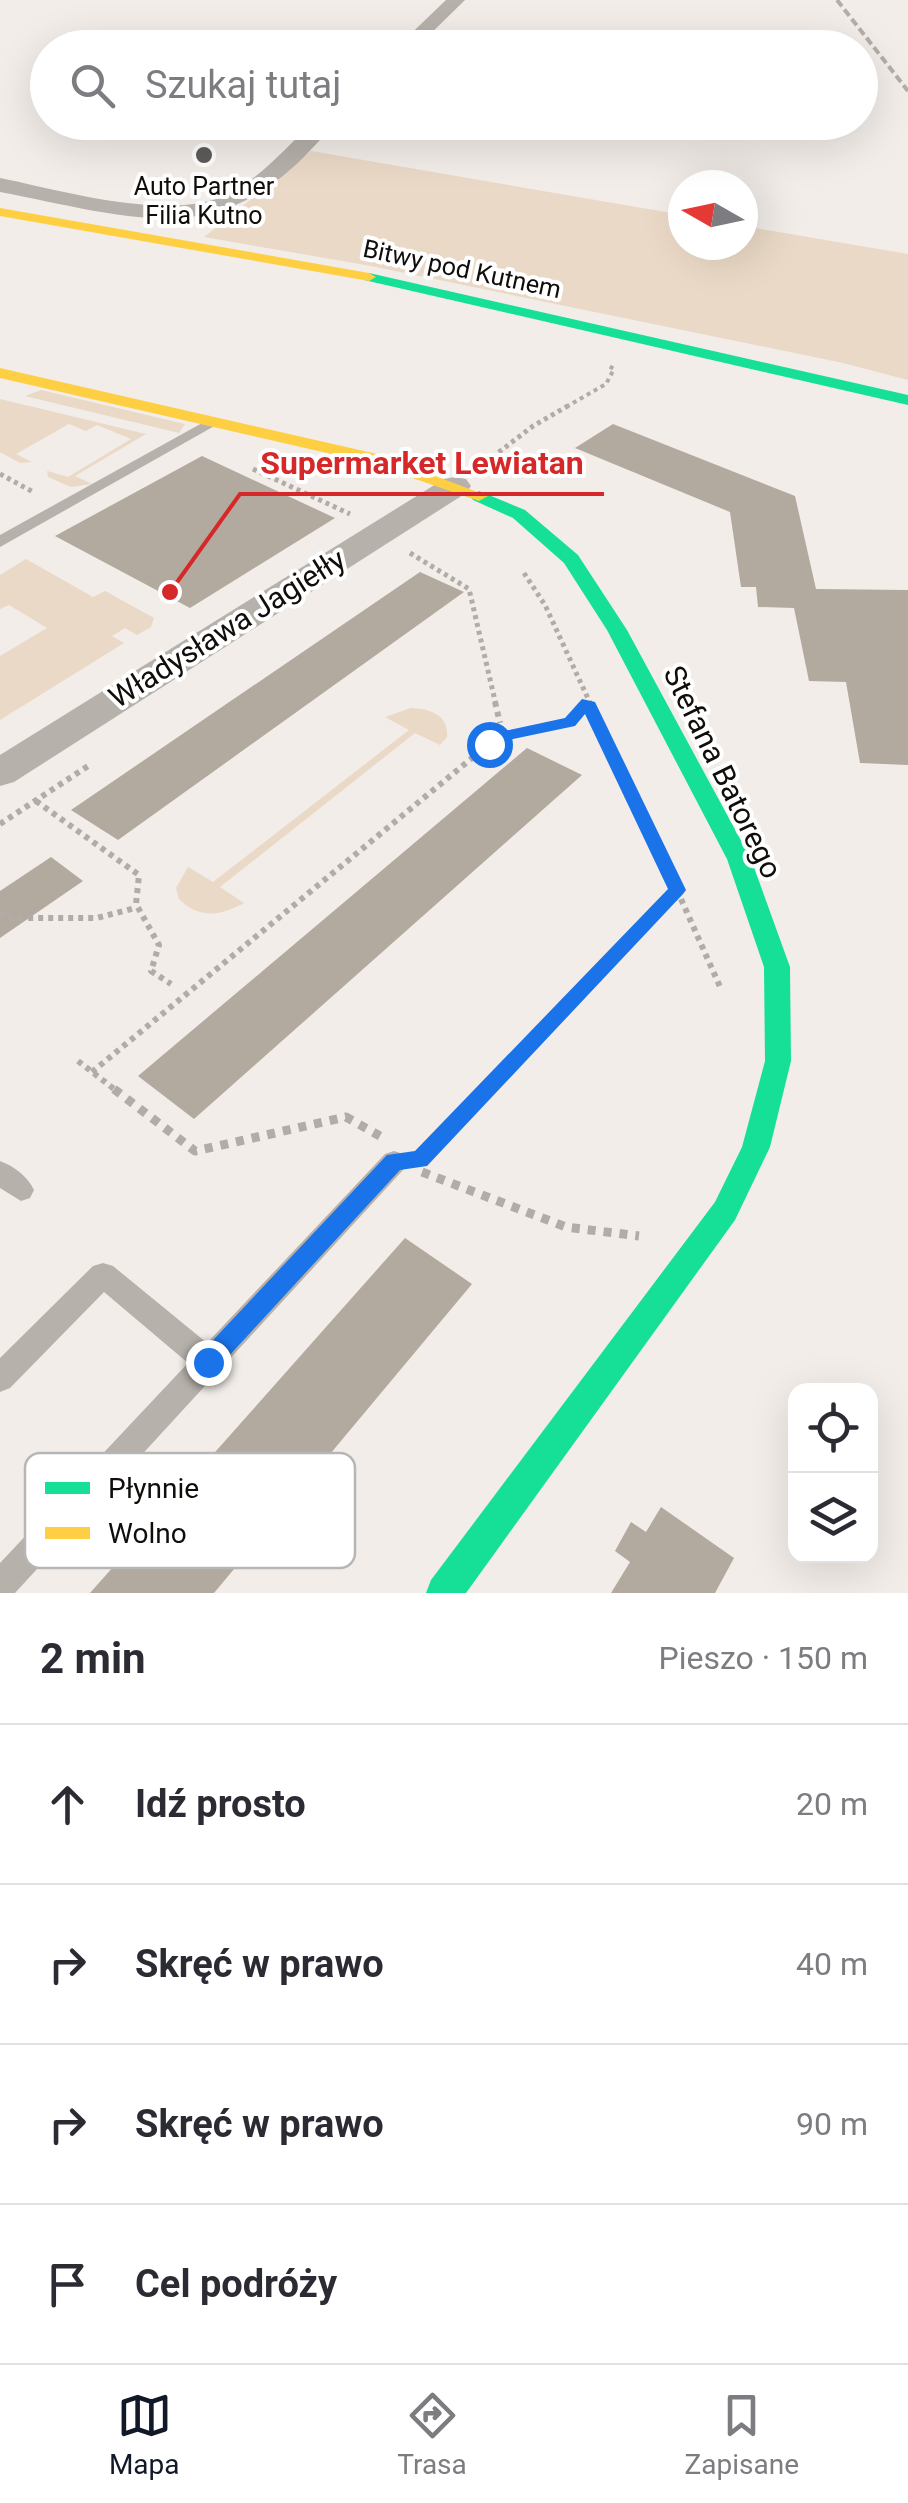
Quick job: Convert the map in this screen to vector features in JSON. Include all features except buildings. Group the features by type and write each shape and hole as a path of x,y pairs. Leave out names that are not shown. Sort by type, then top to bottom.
{"street":[{"path":"424,30 456,0"},
{"path":"0,185 156,211 191,212 236,200 304,140"},
{"name":"Bitwy pod Kutnem","path":"0,212 440,291 908,400"},
{"name":"Stefana Batorego","path":"0,373 371,458 455,486 519,514 571,559 617,630 739,860 777,967 778,1062 756,1147 725,1211 444,1593"},
{"name":"Władysława Jagiełły","path":"0,773 455,486"}],"lane":[{"path":"0,542 213,420"},
{"path":"124,1453 407,1161"},
{"path":"0,1172 21,1190"},
{"path":"0,1378 103,1275 208,1362"},
{"path":"0,1586 25,1559"}],"path":[{"path":"455,486 532,426 606,384 614,369 600,360"},
{"path":"405,550 468,589 500,724"},
{"path":"516,560 545,605 723,992"},
{"path":"92,1072 489,744 509,735 570,722 588,702"},
{"path":"36,801 140,875 133,888 136,908 160,940 159,960 151,970 171,984"},
{"path":"407,1161 677,890"},
{"path":"0,914 6,918 97,918 136,908"},
{"path":"78,1061 194,1151 346,1117 407,1161 566,1227 657,1238"}],"shaded area":[{"path":"311,151 668,212 668,260 758,260 758,229 908,254 908,380 843,363 371,266 204,237"},
{"path":"41,390 185,424 179,433 25,396"},
{"path":"0,399 146,434 75,476 92,484 71,487 48,477 47,471 68,477 131,439 97,425 86,431 69,424 16,454 32,462 20,463 0,452"},
{"path":"26,559 93,597 105,591 154,618 151,627 137,635 125,628 112,636 124,643 0,720 0,656 47,628 9,605 0,609 0,575"},
{"path":"411,708 431,712 445,723 447,737 440,745 415,733 220,887 244,903 210,913 194,910 179,899 176,888 188,867 213,882 409,730 385,717"}],"railway":[{"path":"837,0 860,30"},
{"path":"878,53 908,91"}],"traffic: fast":[{"path":"369,277 908,400"},
{"path":"444,1593 725,1211 756,1147 778,1061 777,967 739,859 617,630 571,559 519,514 479,496"}],"traffic: slow":[{"path":"0,212 369,277"},
{"path":"0,373 371,458 479,496"}],"place":[{"name":"Auto Partner Filia Kutno","path":"204,155"},
{"name":"Supermarket Lewiatan","path":"170,592"}],"route":[{"path":"208,1362 394,1162 420,1160 677,890 588,702 570,722 509,735 489,744"}]}
